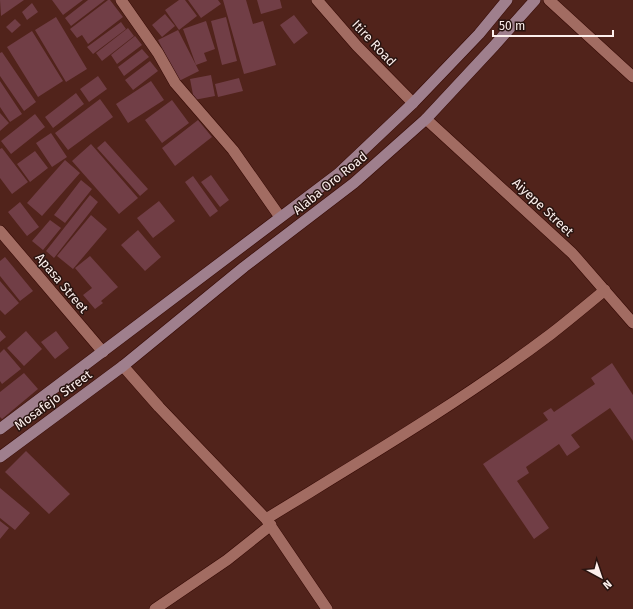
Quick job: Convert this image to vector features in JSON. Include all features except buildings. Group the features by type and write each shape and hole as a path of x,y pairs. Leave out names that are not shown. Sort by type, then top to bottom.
{"main road":[{"name":"Alaba Oro Road","path":"103,352 338,174 413,103 479,34 506,0"},
{"name":"Alaba Oro Road","path":"123,366 244,267 354,183 426,119 535,0"},
{"path":"232,253 244,267"},
{"name":"Mosafejo Street","path":"0,429 103,352"},
{"name":"Mosafejo Street","path":"0,457 123,366"}],"street":[{"path":"121,0 158,53 175,83 233,150 280,217"},
{"name":"Itire Road","path":"317,0 357,46 413,103"},
{"path":"549,0 633,77"},
{"name":"Aiyepe Street","path":"426,119 572,253 633,323"},
{"name":"Apasa Street","path":"0,231 103,352"},
{"path":"155,609 227,560 268,522 489,378 551,334 605,290"},
{"path":"123,366 268,522 327,609"}]}
